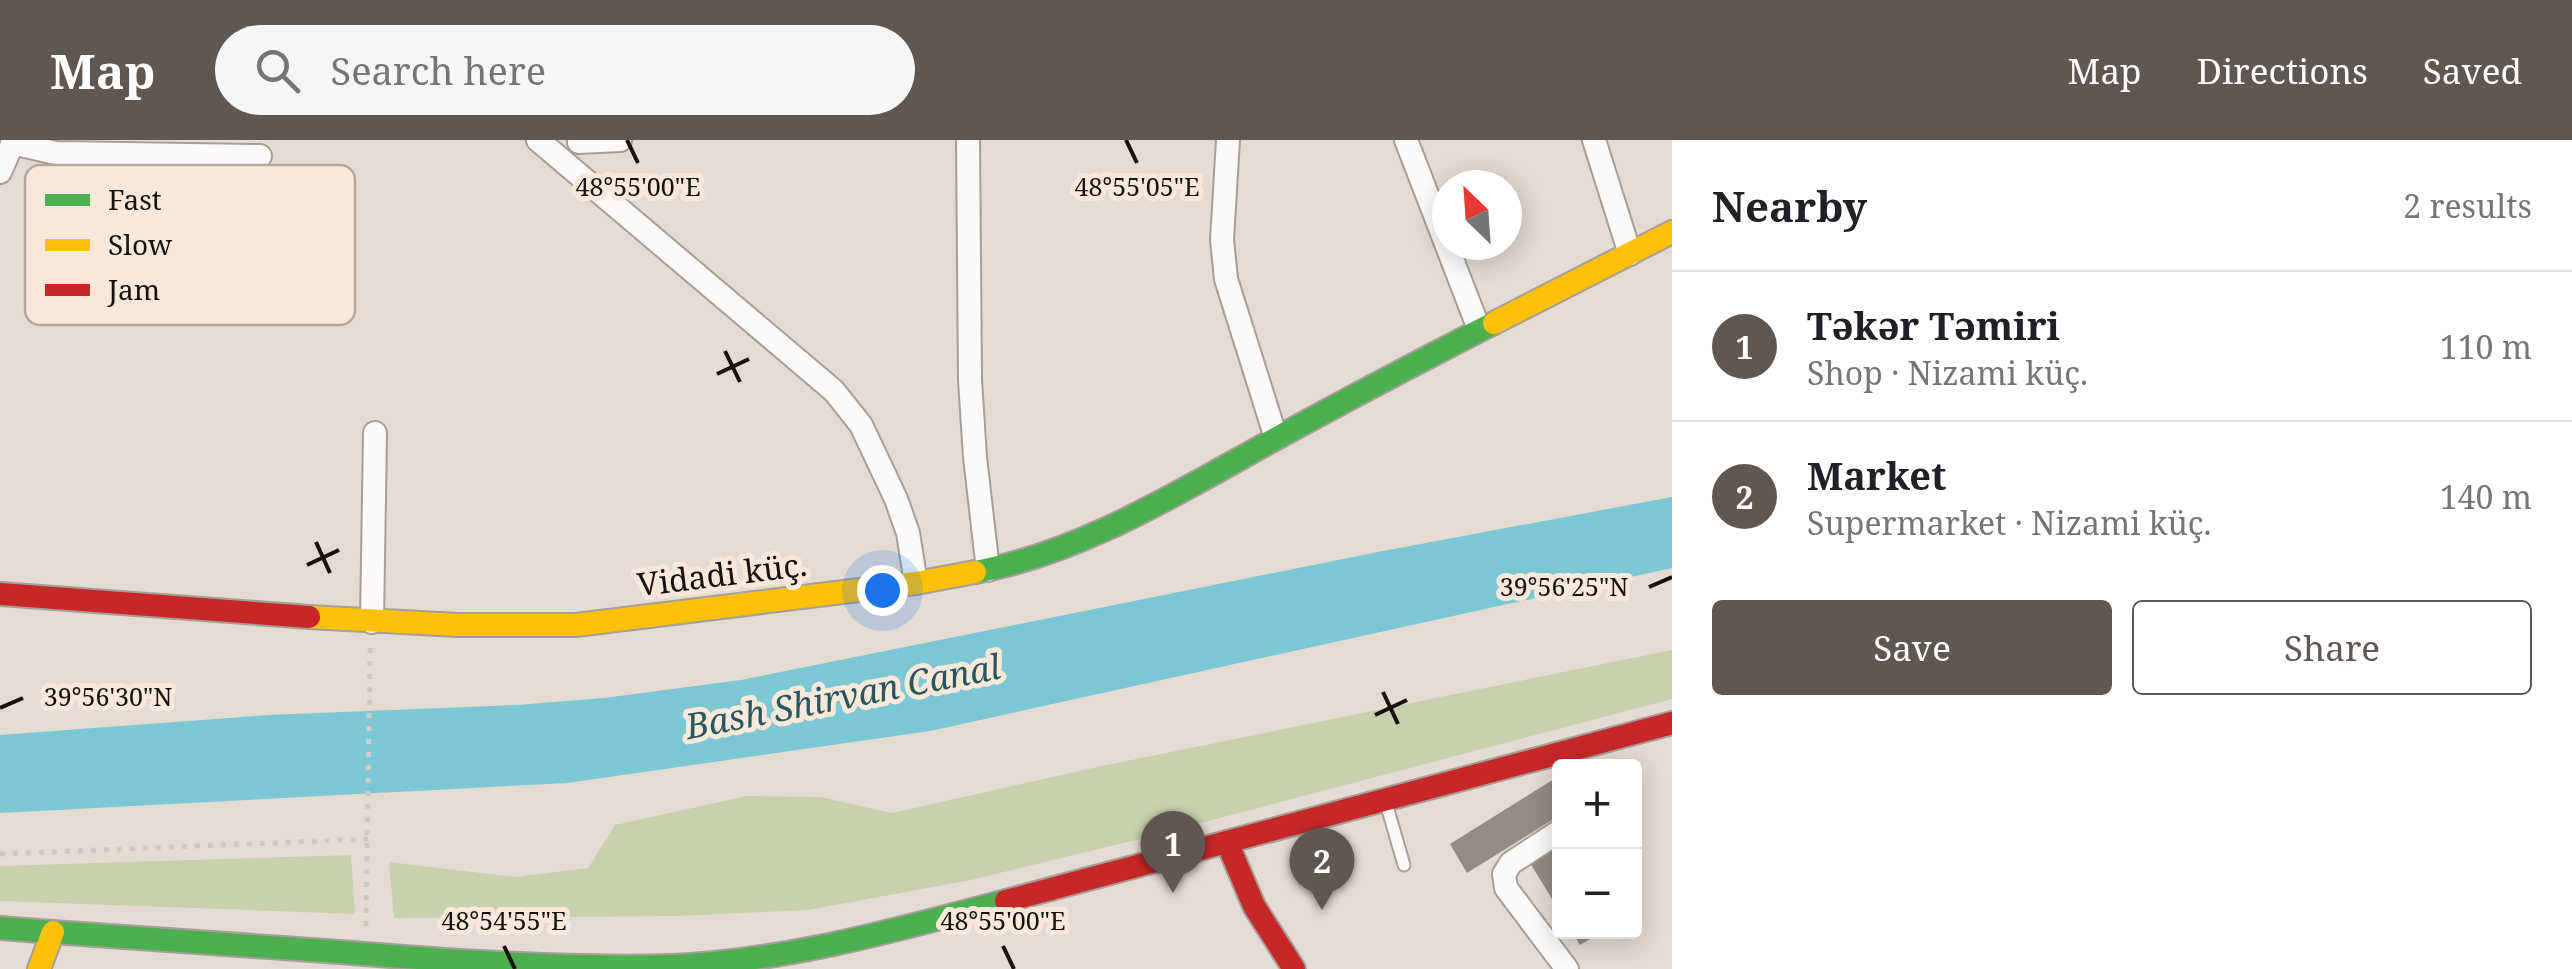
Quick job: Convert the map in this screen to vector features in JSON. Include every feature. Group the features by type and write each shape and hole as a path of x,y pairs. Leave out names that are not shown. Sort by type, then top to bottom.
{"main road":[{"name":"Vidadi küç.","path":"0,594 372,622 576,625 916,583 988,570 1108,528 1479,329 1672,232"},
{"path":"0,928 590,968 760,964 1385,799 1570,758 1672,723"},
{"path":"1226,842 1254,906 1294,969"},
{"path":"40,969 53,932"}],"street":[{"path":"538,140 834,392 861,425 896,498 908,533 916,583"},
{"path":"567,164 580,141 620,140"},
{"path":"968,140 970,380 988,570"},
{"path":"1228,140 1222,240 1226,278 1276,438"},
{"path":"1406,140 1479,329"},
{"path":"1594,140 1630,254"},
{"path":"0,172 13,142 56,153 260,156"},
{"path":"372,622 375,433"},
{"path":"1552,836 1511,863 1504,874 1506,888 1567,969"}],"lane":[{"path":"1385,799 1404,865"}],"path":[{"path":"366,954 370,683"},
{"path":"0,854 368,839"}],"green space":[{"path":"1672,650 1672,699 971,880 808,910 678,916 394,918 389,862 515,877 588,868 615,825 747,796 820,797 892,813 1102,766"},
{"path":"351,855 355,914 0,901 0,866"}],"water":[{"name":"Bash Shirvan Canal","path":"1672,497 1672,568 930,731 567,783 0,813 0,735 269,715 517,705 741,680"}],"building":[{"path":"1552,780 1552,820 1467,873 1450,844"},
{"path":"1552,850 1552,899 1530,863"}],"traffic: fast":[{"path":"975,572 1051,551 1125,520 1494,323"},
{"path":"0,928 464,961 672,966 799,951 1006,901"}],"traffic: slow":[{"path":"1494,323 1672,232"},
{"path":"309,617 458,625 576,625 916,583 975,572"},
{"path":"39,969 53,932"}],"traffic: jam":[{"path":"0,594 309,617"},
{"path":"1006,901 1672,723"},
{"path":"1227,842 1254,906 1294,969"}],"place":[{"name":"Təkər Təmiri","path":"1173,893"},
{"name":"Market","path":"1322,910"}]}
